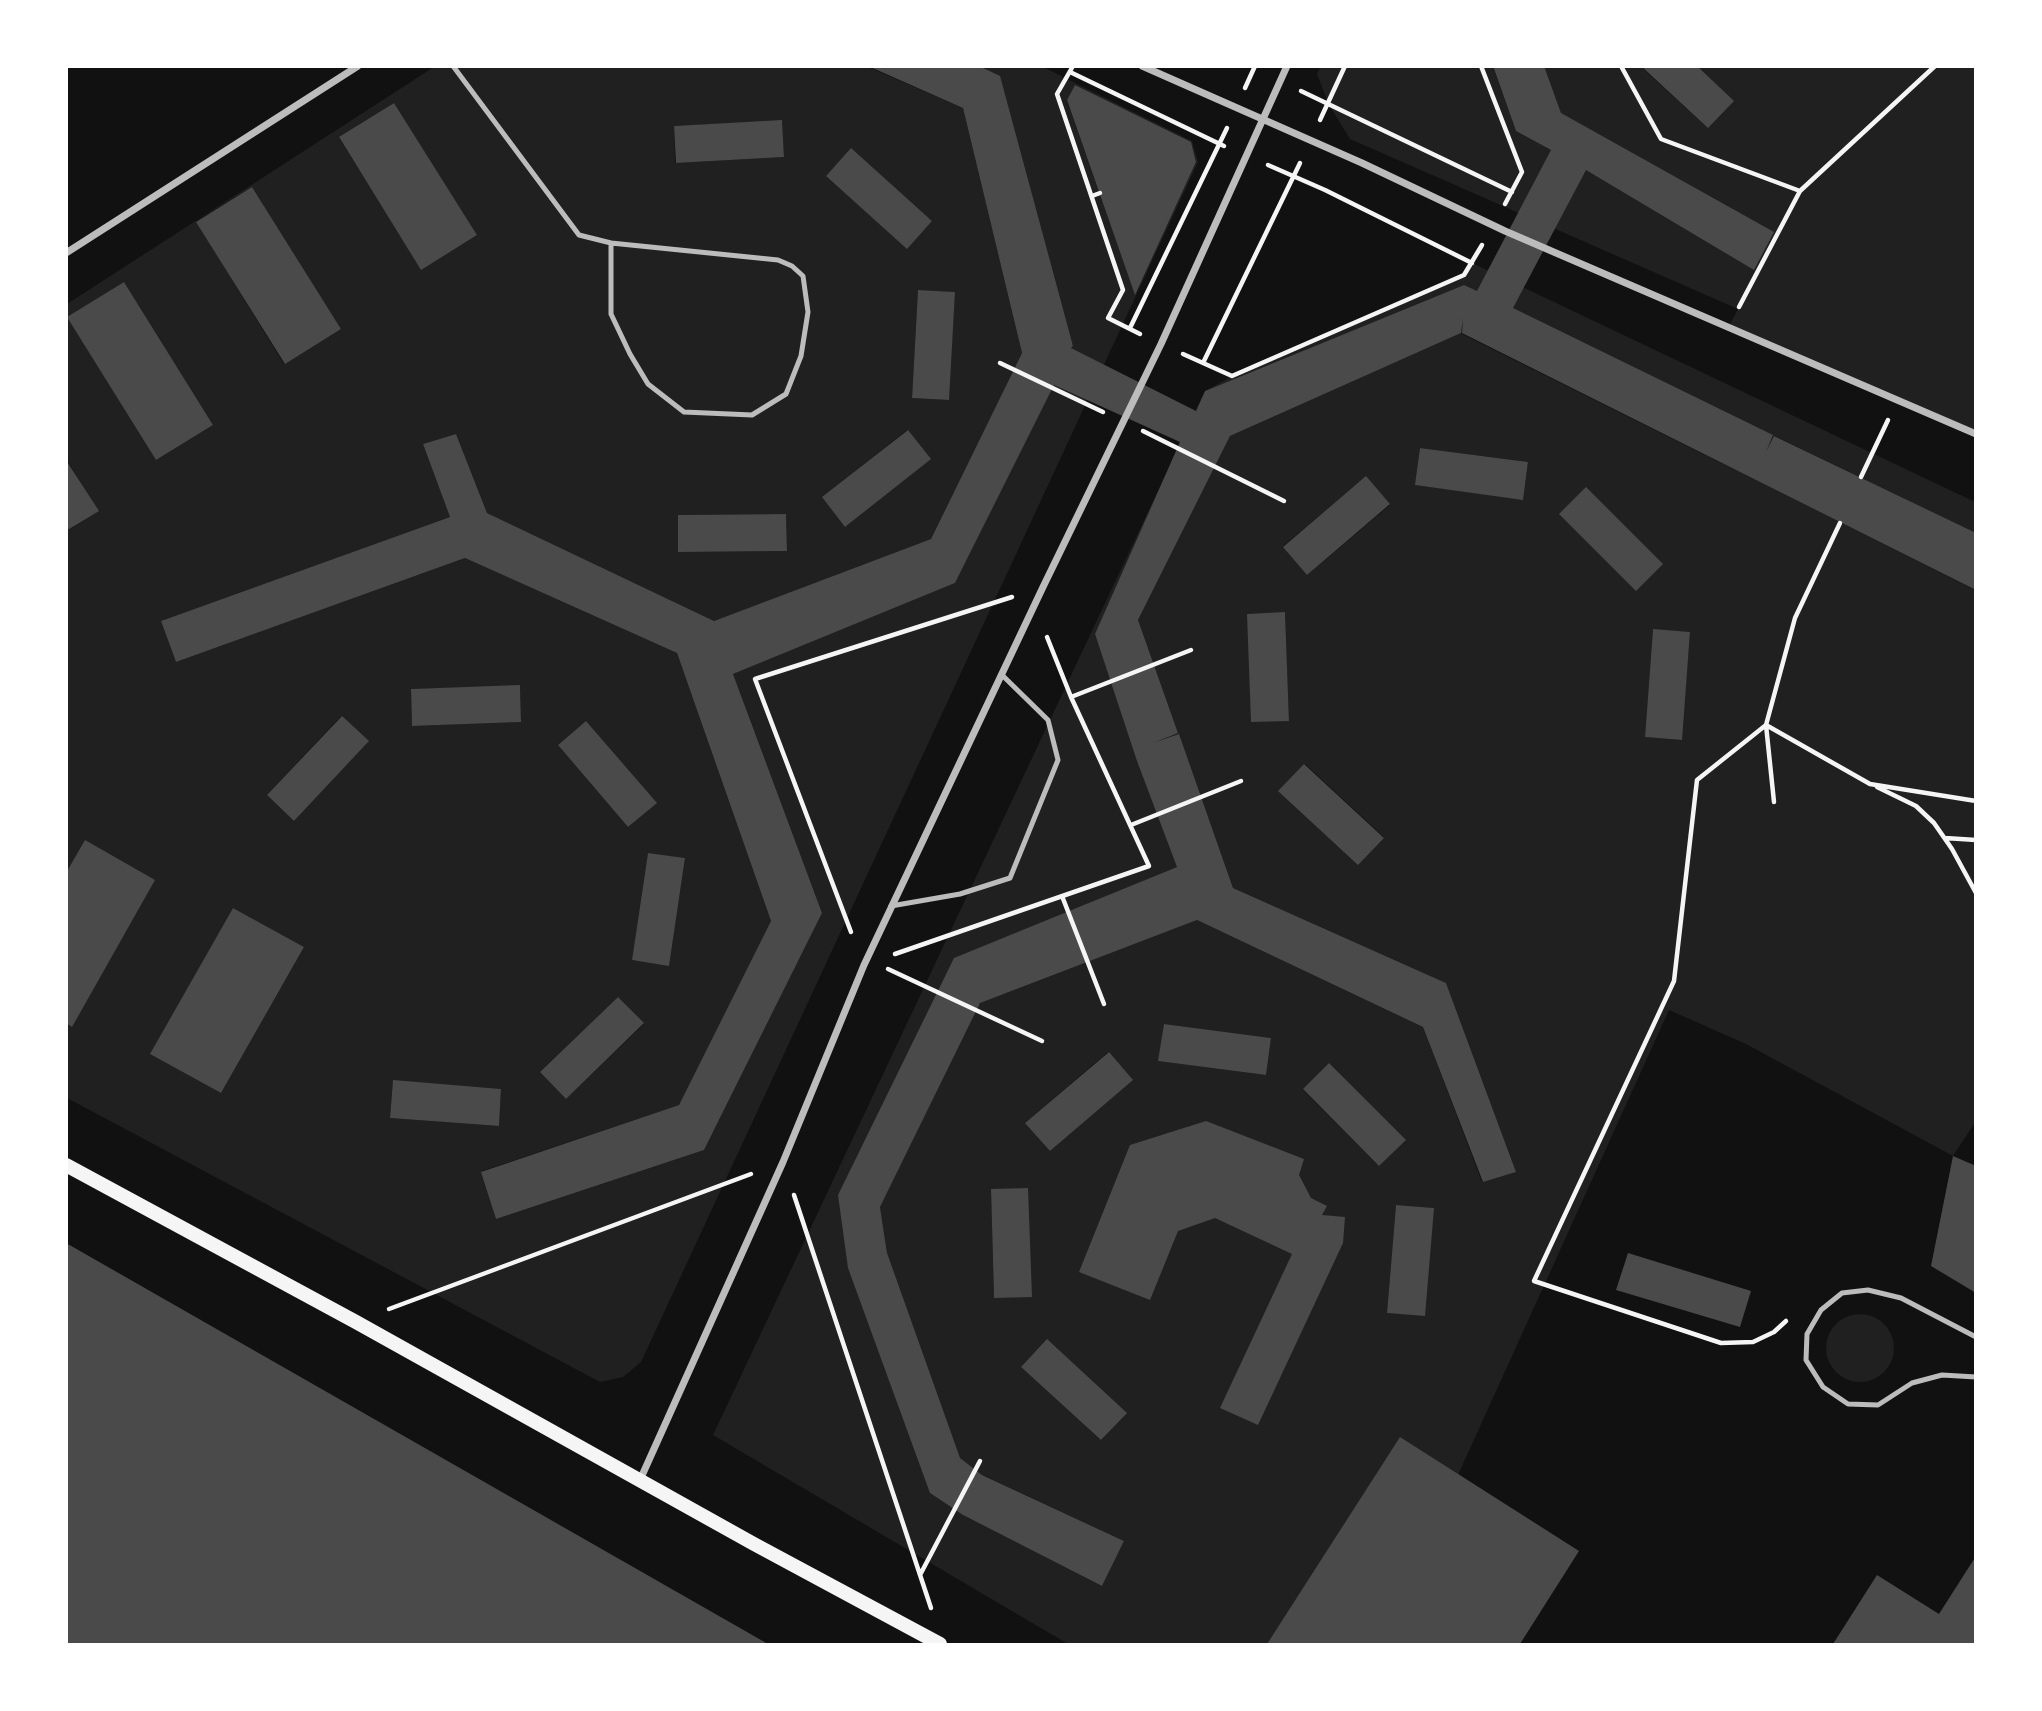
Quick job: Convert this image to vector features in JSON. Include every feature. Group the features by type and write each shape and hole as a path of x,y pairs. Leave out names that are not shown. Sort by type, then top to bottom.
{"main road":[{"path":"66,1166 356,1322 940,1644"}],"street":[{"path":"66,253 358,66"},
{"path":"1142,66 1362,163 1494,225 1976,434"},
{"path":"640,1480 783,1162 864,965 1161,344 1287,66"}],"lane":[{"path":"453,66 579,235 611,243 778,260 792,266 803,276 808,312 801,356 786,394 752,415 684,412 648,384 611,314 611,243"},
{"path":"891,906 960,894 1010,878 1058,760 1048,720 1001,674"},
{"path":"1976,1337 1901,1298 1868,1290 1842,1293 1821,1310 1807,1334 1806,1360 1823,1387 1847,1404 1878,1405 1912,1382 1942,1375 1976,1377"}],"path":[{"path":"1251,66 1263,72"},
{"path":"1342,73 1345,66"},
{"path":"1187,129 1072,69 1057,94 1123,290 1108,318 1232,376 1464,275 1522,172 1481,66"},
{"path":"1621,66 1661,139 1800,191"},
{"path":"1728,328 1800,191 1934,66"},
{"path":"1293,87 1512,192"},
{"path":"1130,328 1207,171"},
{"path":"1325,190 1472,263"},
{"path":"1091,196 1100,193"},
{"path":"1203,363 1280,207"},
{"path":"1861,477 1897,400"},
{"path":"1774,803 1766,725 1794,618 1840,523"},
{"path":"864,965 755,679 1043,587"},
{"path":"1071,697 1191,650"},
{"path":"1766,725 1870,784 1916,806 1945,838 1976,893"},
{"path":"1766,725 1697,780 1674,981 1534,1281 1721,1343 1753,1342 1774,1332 1790,1318"},
{"path":"1131,825 1241,782"},
{"path":"1870,784 1976,801"},
{"path":"1945,838 1976,840"},
{"path":"1062,896 1104,1004"},
{"path":"886,958 889,970 1042,1041"},
{"path":"356,1322 783,1162 932,1610"},
{"path":"920,1576 980,1461"}],"shaded area":[{"path":"1321,66 1493,67 1516,131 1551,150 1561,113 1544,67 1641,67 1708,128 1697,67 1975,67 1975,434 1728,328 1738,309 1350,139 1329,105 1317,74"},
{"path":"434,67 868,67 963,108 1022,353 931,539 714,621 487,513 456,434 423,444 450,517 161,621 176,662 465,558 677,653 771,921 679,1105 482,1171 496,1219 704,1150 822,913 733,674 955,583 1073,346 979,67 1043,67 1192,141 1198,162 641,1362 623,1377 600,1382 67,1098 67,1023 72,1026 67,873 67,531 98,511 67,460 67,304","holes":["1075,85 1191,143 1196,162 1135,294 1067,101","394,103 477,235 421,269 339,138","782,121 784,157 675,163 674,126","851,149 932,221 907,248 826,176","252,187 341,329 284,364 196,221","124,282 213,425 156,460 68,317","918,290 955,292 948,400 912,398","907,430 930,459 845,527 823,497","786,514 787,551 678,552 678,515","520,686 521,722 412,726 411,689","341,716 368,742 294,821 267,795","586,721 656,803 628,827 558,745","648,853 685,858 669,965 632,960","233,908 304,947 221,1093 151,1054","618,997 644,1024 566,1099 540,1072","393,1081 501,1089 499,1126 390,1118"]},
{"path":"1472,263 1975,502 1975,533 1775,436 1754,479 1975,590 1976,1121 1953,1156 1746,1044 1669,1010 1458,1475 1400,1438 1267,1644 1068,1644 713,1435 1205,391 1232,376 1464,275","holes":["1464,285 1461,333 1230,436 1138,620 1178,733 1134,749 1095,634 1205,391","1465,286 1754,427 1735,470 1462,334","1755,426 1762,430 1744,474 1736,470","1762,430 1773,436 1753,479 1745,475","1420,448 1528,462 1523,499 1416,485","1366,477 1390,505 1307,575 1283,546","1285,613 1289,720 1247,614","1653,630 1690,632 1681,740 1645,737","1188,760 1233,888 1446,983 1516,1172 1482,1182 1423,1027 1197,920 1003,994 984,947 1177,867","1305,764 1384,838 1279,790","973,1016 880,1207 887,1253 838,1195","1164,1024 1271,1038 1266,1075 1159,1061","1108,1052 1132,1080 1050,1151 1026,1122","1329,1063 1405,1140 1379,1166 1303,1090","1027,1188 994,1298 991,1190","1396,1205 1433,1208 1424,1315 1387,1313","1047,1340 1126,1413 1101,1440 1021,1367","959,1458 982,1475 962,1514 930,1493","983,1475 1124,1541 1102,1586 963,1515"]},
{"path":"1860,1314 1873,1317 1884,1324 1891,1335 1894,1348 1891,1361 1884,1372 1873,1379 1860,1382 1847,1379 1836,1372 1829,1361 1826,1348 1829,1335 1836,1324 1847,1317"}],"building":[{"path":"868,66 979,66 1000,76 1073,346 1071,348 1196,411 1205,391 1464,285 1477,291 1551,150 1516,131 1493,66 1544,66 1561,113 1774,232 1754,270 1586,170 1513,308 1773,435 1766,452 1774,436 1976,533 1976,590 1462,333 1463,318 1461,333 1230,436 1138,620 1178,733 1153,743 1179,734 1233,888 1446,983 1516,1172 1483,1182 1423,1027 1197,920 980,1003 880,1207 887,1253 960,1458 982,1475 1124,1541 1102,1586 963,1515 930,1493 848,1268 838,1195 954,958 1177,867 1137,761 1095,634 1180,442 1054,385 955,583 733,674 822,913 704,1150 496,1219 481,1172 679,1105 771,921 677,653 465,558 176,662 161,621 450,517 423,444 456,434 487,513 714,621 931,539 1022,353 963,108"},
{"path":"1641,66 1697,66 1734,101 1708,128"},
{"path":"1075,85 1191,142 1196,162 1135,295 1067,100"},
{"path":"394,103 477,235 421,270 339,137"},
{"path":"782,120 784,157 676,163 674,126"},
{"path":"851,148 932,221 907,249 826,176"},
{"path":"252,187 341,329 285,364 196,222"},
{"path":"124,282 213,425 156,460 67,317"},
{"path":"918,290 955,292 949,400 912,398"},
{"path":"908,430 931,459 845,527 822,497"},
{"path":"1420,448 1528,462 1523,500 1415,485"},
{"path":"66,460 99,511 66,531"},
{"path":"1366,476 1390,504 1307,575 1283,547"},
{"path":"1586,487 1663,564 1636,591 1559,514"},
{"path":"786,514 787,551 678,552 678,515"},
{"path":"1285,612 1289,721 1251,722 1247,614"},
{"path":"1653,629 1690,632 1682,740 1645,737"},
{"path":"520,685 521,722 412,726 411,689"},
{"path":"342,716 369,741 294,821 267,795"},
{"path":"586,721 657,803 628,827 558,745"},
{"path":"1304,764 1384,838 1358,865 1278,791"},
{"path":"85,840 155,880 72,1027 66,1023 66,873"},
{"path":"648,853 685,858 669,966 632,960"},
{"path":"233,908 304,947 221,1093 150,1054"},
{"path":"618,997 644,1023 566,1099 540,1072"},
{"path":"1164,1024 1271,1038 1266,1075 1158,1061"},
{"path":"1109,1052 1133,1080 1050,1151 1025,1123"},
{"path":"1329,1063 1406,1140 1379,1166 1303,1089"},
{"path":"393,1080 501,1089 499,1126 390,1118"},
{"path":"1206,1121 1304,1159 1299,1175 1311,1198 1327,1206 1322,1215 1345,1217 1343,1243 1258,1425 1220,1408 1292,1254 1215,1218 1178,1231 1150,1300 1079,1272 1130,1145"},
{"path":"1953,1156 1976,1166 1976,1293 1931,1266"},
{"path":"1028,1188 1032,1297 994,1298 991,1189"},
{"path":"1396,1205 1434,1208 1425,1316 1387,1313"},
{"path":"66,1243 768,1644 66,1644"},
{"path":"1628,1253 1751,1291 1740,1327 1616,1290"},
{"path":"1047,1339 1127,1413 1101,1440 1021,1367"},
{"path":"1400,1437 1579,1551 1520,1644 1267,1644"},
{"path":"1976,1556 1976,1644 1833,1644 1877,1575 1939,1614"}]}
